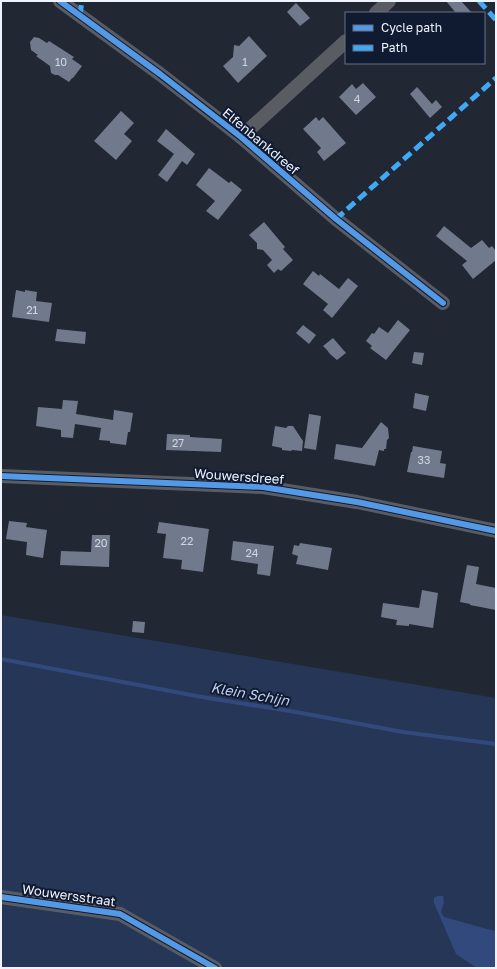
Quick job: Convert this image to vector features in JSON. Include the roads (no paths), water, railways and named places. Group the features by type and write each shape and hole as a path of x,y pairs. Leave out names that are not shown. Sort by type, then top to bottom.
{"street":[{"name":"Elfenbankdreef","path":"60,1 160,74 241,138 336,219 443,303"},
{"path":"377,12 389,1"},
{"path":"241,138 345,42"},
{"name":"Wouwersdreef","path":"1,476 263,486 357,502 496,531"},
{"name":"Wouwersstraat","path":"1,897 120,914 215,968"}],"waterway":[{"name":"Klein Schijn","path":"1,659 202,697 296,712 403,732 496,744"}]}
